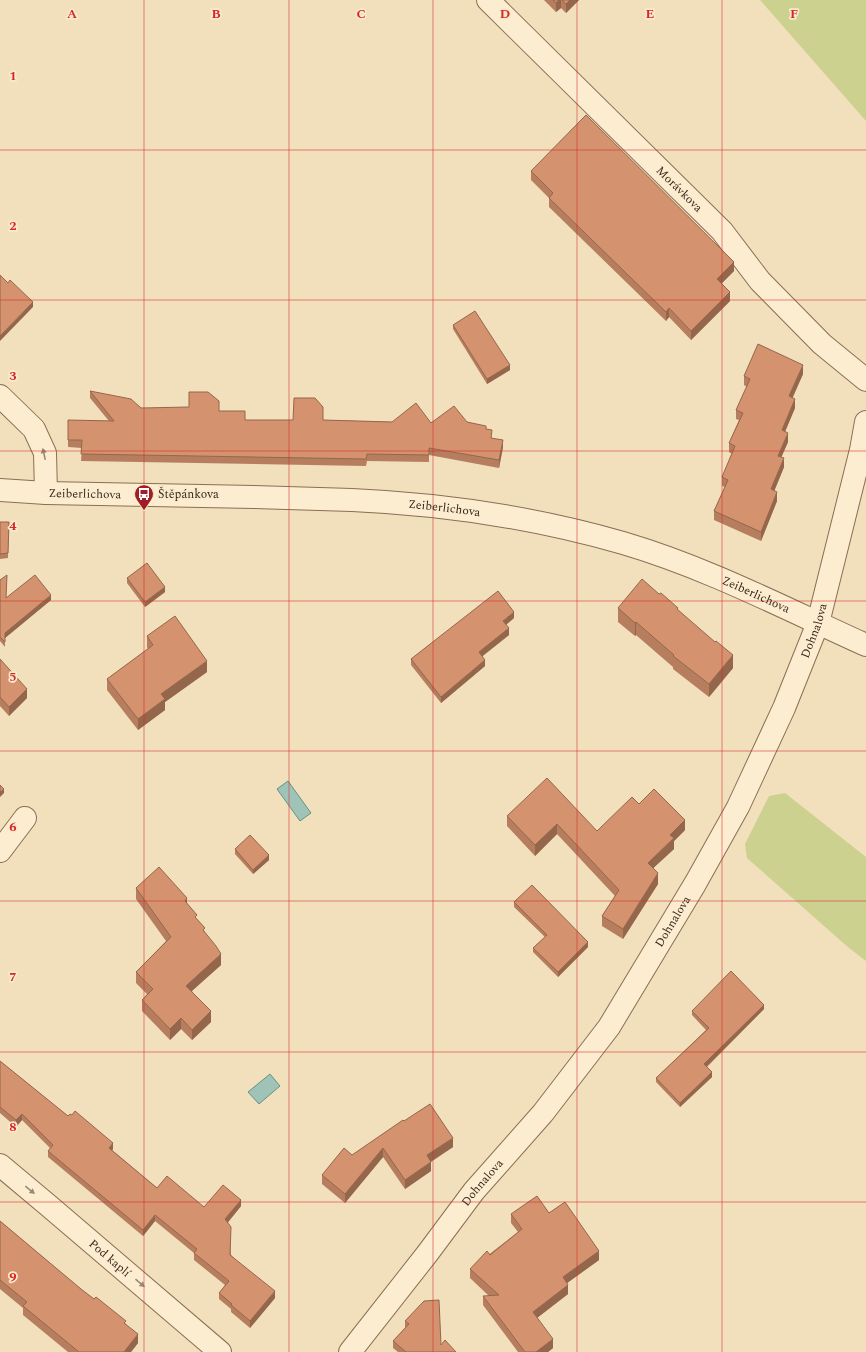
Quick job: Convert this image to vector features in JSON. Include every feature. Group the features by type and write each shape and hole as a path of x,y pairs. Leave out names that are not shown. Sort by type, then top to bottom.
{"street":[{"name":"Morávkova","path":"488,0 722,231 760,282 822,344 866,380"},
{"path":"0,396 34,429 45,453 46,493"},
{"name":"Dohnalova","path":"350,1352 427,1254 474,1191 543,1113 610,1027 695,884 738,807 784,708 818,623 861,450 866,422"},
{"name":"Zeiberlichova","path":"0,490 46,493 353,500 468,511 512,518 580,532 647,551 729,582 866,645"},
{"path":"0,852 25,818"},
{"name":"Pod kaplí","path":"0,1165 220,1352"}],"green space":[{"path":"760,0 866,0 866,121"},
{"path":"785,793 866,857 866,961 849,948 747,858 745,844 769,796"}],"water":[{"path":"288,781 311,813 300,821 277,789"},
{"path":"270,1074 280,1086 259,1104 248,1092"}],"building":[{"path":"562,0 570,0 566,4"},
{"path":"586,115 734,262 717,279 730,292 691,331 669,308 666,312 549,198 553,193 531,171"},
{"path":"0,275 8,283 10,280 33,302 0,336"},
{"path":"475,311 510,365 487,379 453,325"},
{"path":"758,344 803,365 789,396 795,399 782,430 788,433 778,456 784,458 771,489 777,492 761,532 714,511 728,480 722,477 735,446 729,443 743,413 736,410 750,379 744,376"},
{"path":"90,391 131,399 141,408 189,407 189,392 208,392 219,401 219,411 245,411 245,420 293,420 294,398 315,398 323,407 323,420 392,422 416,403 431,423 454,406 467,422 486,426 486,429 492,430 491,438 503,440 499,460 429,448 429,455 367,454 366,459 81,454 82,440 68,440 68,420 114,421"},
{"path":"0,522 9,522 8,553 0,554"},
{"path":"147,563 165,587 145,602 127,578"},
{"path":"7,575 6,598 35,575 51,595 5,633 5,642 0,637 0,580"},
{"path":"642,579 659,594 661,593 715,642 716,641 733,655 709,684 673,656 674,655 618,608"},
{"path":"498,591 514,612 503,621 509,628 479,652 485,660 441,697 411,659"},
{"path":"175,616 207,661 161,694 165,699 138,719 107,679 153,645 147,636"},
{"path":"0,659 27,689 9,707 0,697"},
{"path":"547,778 597,831 632,797 639,804 654,789 685,820 670,835 674,838 648,863 658,873 623,929 602,916 619,890 557,824 535,845 507,816"},
{"path":"0,785 4,789 0,792"},
{"path":"250,835 269,855 253,870 235,849"},
{"path":"159,867 187,898 185,901 197,915 195,917 205,928 203,930 221,954 186,986 211,1011 192,1030 181,1018 170,1029 142,1000 153,989 136,972 171,937 136,888"},
{"path":"532,885 588,942 558,972 533,948 547,935 514,902"},
{"path":"731,971 764,1005 704,1064 712,1072 680,1103 656,1078 709,1028 692,1011"},
{"path":"0,1061 68,1116 70,1114 72,1115 75,1111 113,1143 109,1148 157,1188 167,1176 204,1207 223,1185 241,1200 225,1219 231,1227 230,1255 275,1291 250,1321 219,1293 229,1281 194,1253 197,1249 155,1215 143,1230 48,1151 53,1145 22,1114 16,1120 0,1107"},
{"path":"430,1104 453,1138 427,1155 431,1162 405,1180 383,1148 345,1194 322,1175 344,1148 352,1155 403,1120 404,1121"},
{"path":"537,1196 549,1213 565,1202 599,1251 563,1277 568,1285 533,1312 553,1339 536,1352 525,1352 483,1296 499,1295 470,1269 487,1251 490,1255 522,1229 511,1214"},
{"path":"0,1221 81,1289 94,1299 96,1297 126,1321 124,1323 138,1334 124,1352 79,1352 23,1306 27,1302 0,1280"},
{"path":"439,1300 441,1345 445,1340 456,1352 406,1352 393,1341 409,1324 405,1321 424,1301"}],"place":[{"name":"Štěpánkova","path":"144,511"}]}
